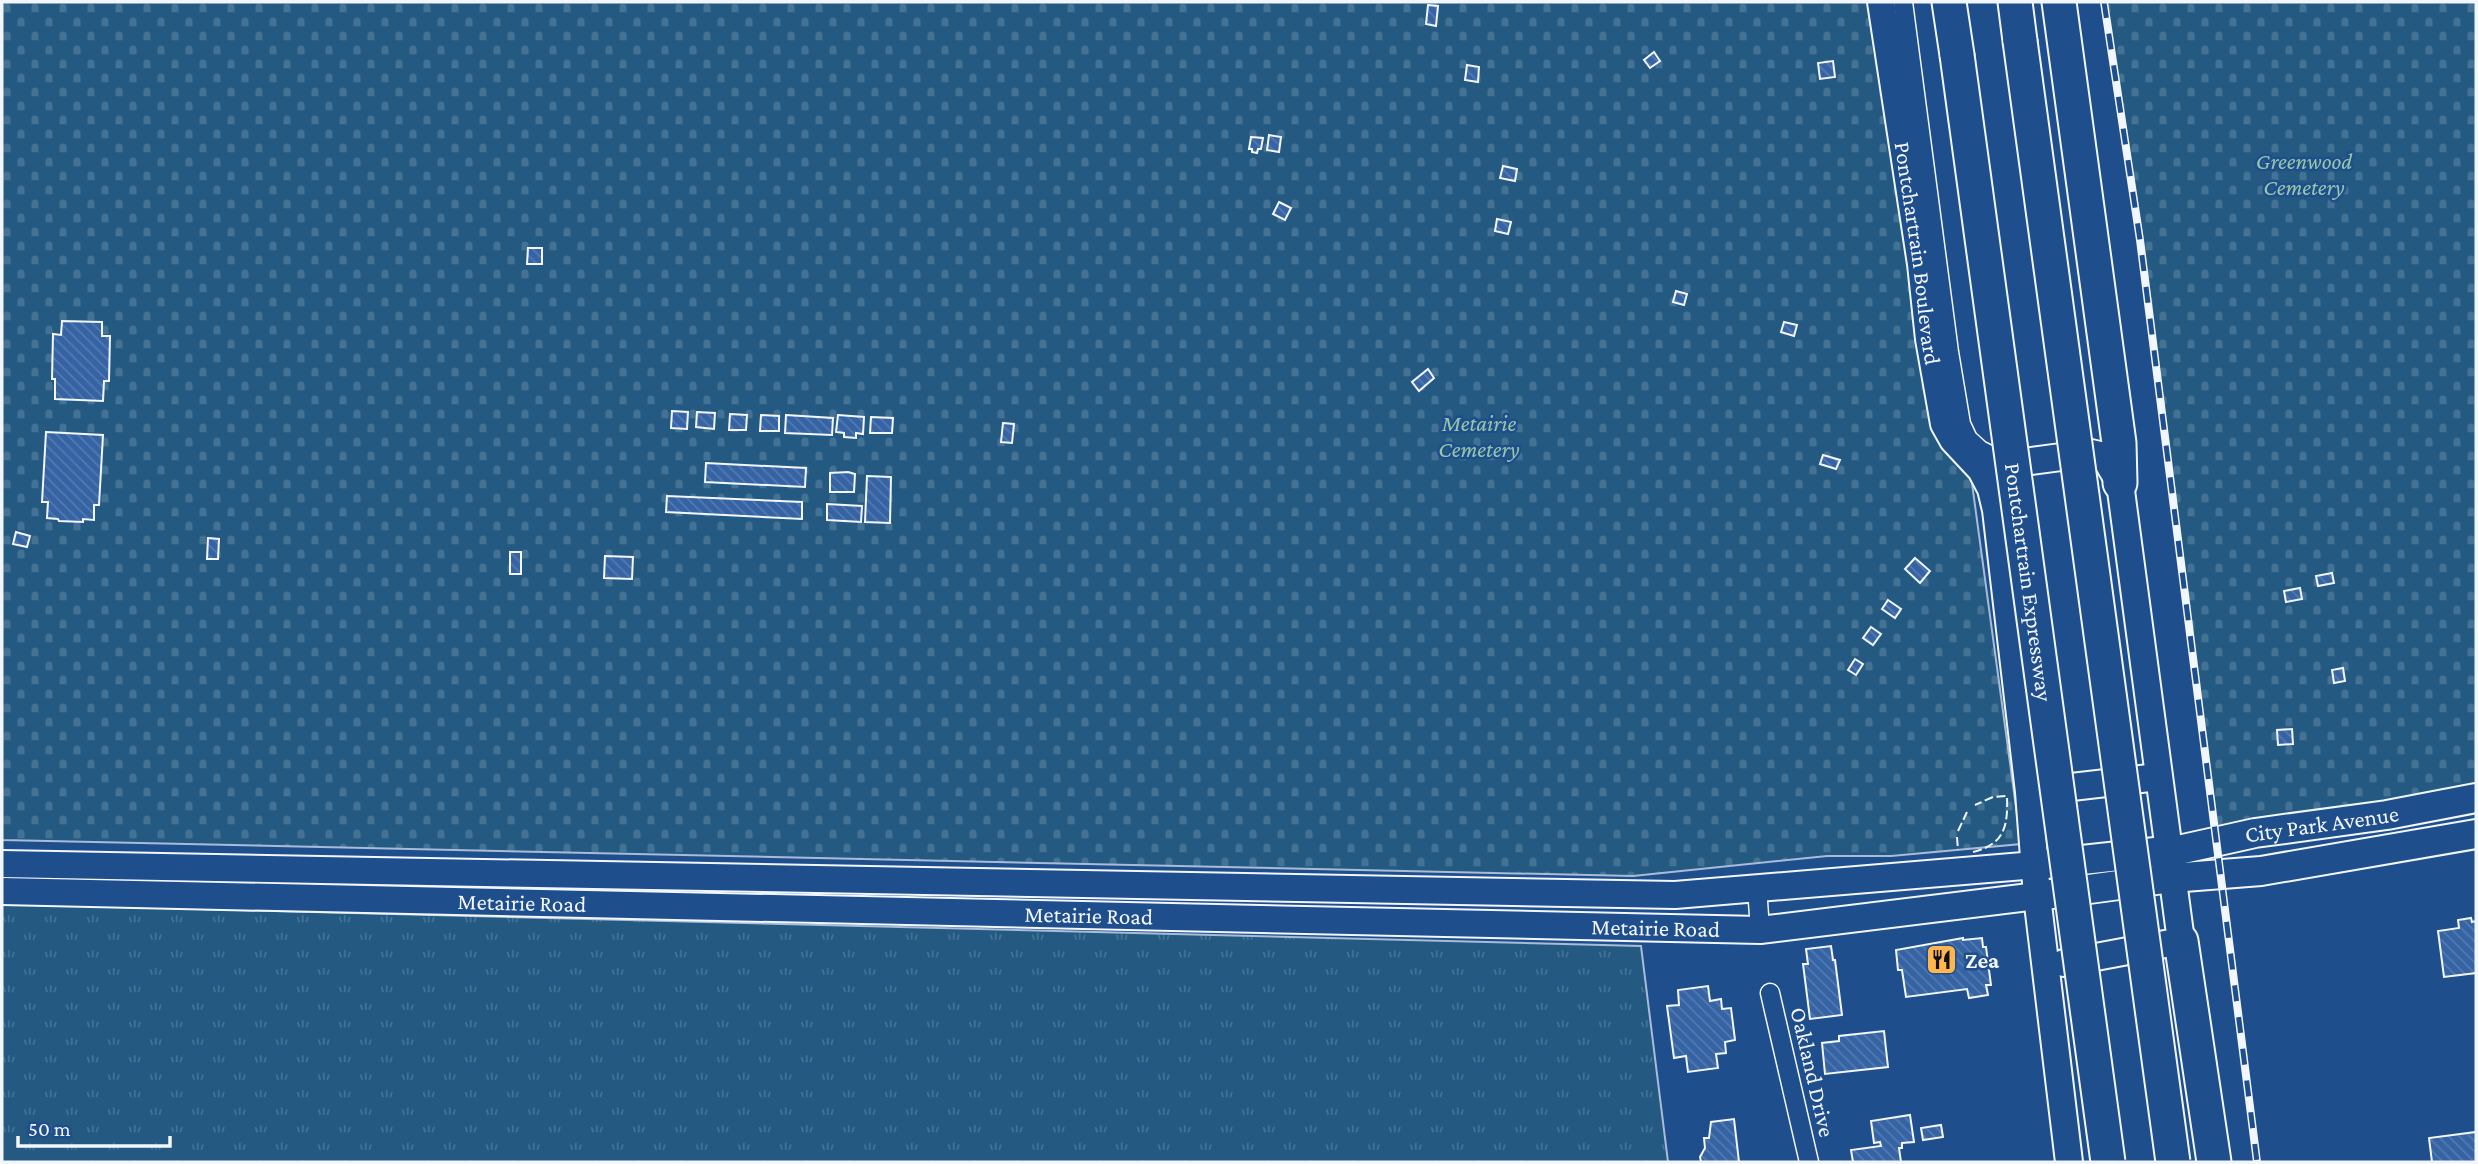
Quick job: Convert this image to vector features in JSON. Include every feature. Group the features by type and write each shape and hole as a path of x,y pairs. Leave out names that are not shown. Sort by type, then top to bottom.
{"highway":[{"name":"Pontchartrain Expressway","path":"1949,2 2108,1162"},
{"path":"2015,2 2173,1162"},
{"path":"2059,2 2119,443 2120,483"},
{"path":"2181,941 2214,1162"}],"main road":[{"name":"Pontchartrain Boulevard","path":"1881,2 1922,264 1929,339 1944,424 1953,440 1981,470 1991,489 1996,510 2068,1162"},
{"path":"1991,489 1999,471 2008,464 2091,453 2104,456 2120,483 2181,941 2046,967"},
{"path":"2029,792 2158,778"},
{"name":"City Park Avenue","path":"2169,864 2255,833 2387,815 2476,799"},
{"name":"City Park Avenue","path":"2169,864 2261,871 2476,834"},
{"name":"Metairie Road","path":"2,864 1661,895 2036,865 2169,864"},
{"name":"Metairie Road","path":"2,891 1760,930 2037,896 2169,864"}],"street":[{"name":"Pontchartrain Boulevard","path":"1903,2 1961,424 1968,439 1980,450 2008,464"},
{"path":"1757,887 1760,930"},
{"name":"Oakland Drive","path":"1770,993 1809,1162"}],"green space":[{"name":"Metairie Cemetery","path":"2,2 1869,2 1971,476 2021,844 1891,856 1827,856 1633,876 2,840"},
{"name":"Greenwood Cemetery","path":"2104,2 2476,2 2476,798 2215,840 2163,420"},
{"path":"2,904 1641,946 1668,1162 2,1162"}],"building":[{"path":"1428,5 1438,6 1436,26 1426,24"},
{"path":"1654,52 1660,61 1650,68 1644,60"},
{"path":"1833,61 1835,77 1820,79 1818,63"},
{"path":"1467,65 1479,67 1478,82 1465,80"},
{"path":"1269,135 1281,137 1279,152 1267,150"},
{"path":"1251,137 1263,138 1261,149 1258,149 1257,153 1249,149"},
{"path":"1503,166 1517,169 1515,181 1500,178"},
{"path":"1279,202 1291,208 1285,220 1273,214"},
{"path":"1497,219 1511,222 1508,234 1495,231"},
{"path":"528,248 542,248 542,264 527,264"},
{"path":"1676,291 1687,294 1684,305 1673,302"},
{"path":"62,321 102,322 102,336 110,336 109,381 104,381 103,401 55,399 55,379 52,379 53,334 61,335"},
{"path":"1784,322 1797,325 1794,336 1781,332"},
{"path":"1428,369 1434,378 1419,391 1412,382"},
{"path":"672,411 688,412 687,429 671,428"},
{"path":"697,412 715,413 714,429 696,427"},
{"path":"730,414 747,415 746,430 729,430"},
{"path":"761,415 779,416 779,431 760,431"},
{"path":"786,415 833,418 832,435 785,433"},
{"path":"838,415 864,417 863,434 856,433 856,438 844,437 844,433 836,432"},
{"path":"871,417 893,418 892,433 870,433"},
{"path":"1003,423 1014,424 1012,443 1001,442"},
{"path":"46,432 103,435 99,505 94,505 94,520 59,521 47,518 48,502 42,502"},
{"path":"1823,455 1840,460 1836,469 1820,464"},
{"path":"706,463 806,468 805,487 705,482"},
{"path":"830,473 855,474 854,492 830,492"},
{"path":"867,476 891,477 890,523 865,522"},
{"path":"667,496 802,502 802,519 666,512"},
{"path":"827,504 862,506 861,522 827,520"},
{"path":"16,532 30,536 27,547 13,544"},
{"path":"208,538 219,539 218,559 207,559"},
{"path":"510,552 521,552 521,574 510,574"},
{"path":"605,556 633,557 632,579 604,578"},
{"path":"1915,558 1930,571 1920,583 1905,569"},
{"path":"2332,573 2334,583 2318,586 2316,576"},
{"path":"2300,588 2302,599 2286,602 2284,591"},
{"path":"1888,600 1901,609 1895,618 1882,609"},
{"path":"1871,627 1881,634 1873,645 1863,638"},
{"path":"1855,659 1863,664 1856,675 1848,670"},
{"path":"2343,668 2345,681 2334,683 2332,670"},
{"path":"2292,729 2293,744 2278,745 2277,730"},
{"path":"2471,918 2472,922 2476,921 2476,973 2444,977 2438,931 2459,928 2458,920"},
{"name":"Zea","path":"1963,938 1982,938 1983,947 1986,947 1991,985 1986,985 1988,995 1969,998 1967,989 1906,997 1902,970 1898,970 1896,950"},
{"path":"1831,946 1842,1015 1810,1019 1803,964 1808,964 1806,949"},
{"path":"1708,986 1710,1001 1721,999 1722,1009 1731,1008 1735,1040 1725,1042 1726,1053 1716,1054 1718,1068 1688,1072 1686,1056 1674,1058 1667,1006 1679,1005 1678,990"},
{"path":"1884,1031 1888,1067 1825,1074 1822,1043 1839,1041 1839,1036"},
{"path":"1910,1115 1914,1142 1902,1143 1902,1148 1899,1148 1901,1162 1853,1162 1851,1150 1881,1146 1880,1142 1874,1143 1871,1121"},
{"path":"1734,1119 1739,1162 1701,1162 1700,1157 1705,1148 1704,1138 1709,1138 1711,1122"},
{"path":"1941,1125 1943,1137 1923,1140 1921,1128"},
{"path":"2476,1132 2476,1162 2432,1162 2429,1138"}],"railway":[{"path":"2104,2 2140,240 2257,1162"}],"fence":[{"path":"1973,852 1984,849 1998,839 2007,816 2007,796 1993,797 1975,805"},
{"path":"1958,831 1967,812"},
{"path":"1957,837 1958,850"}],"place":[{"name":"Zea","path":"1942,960"}]}
